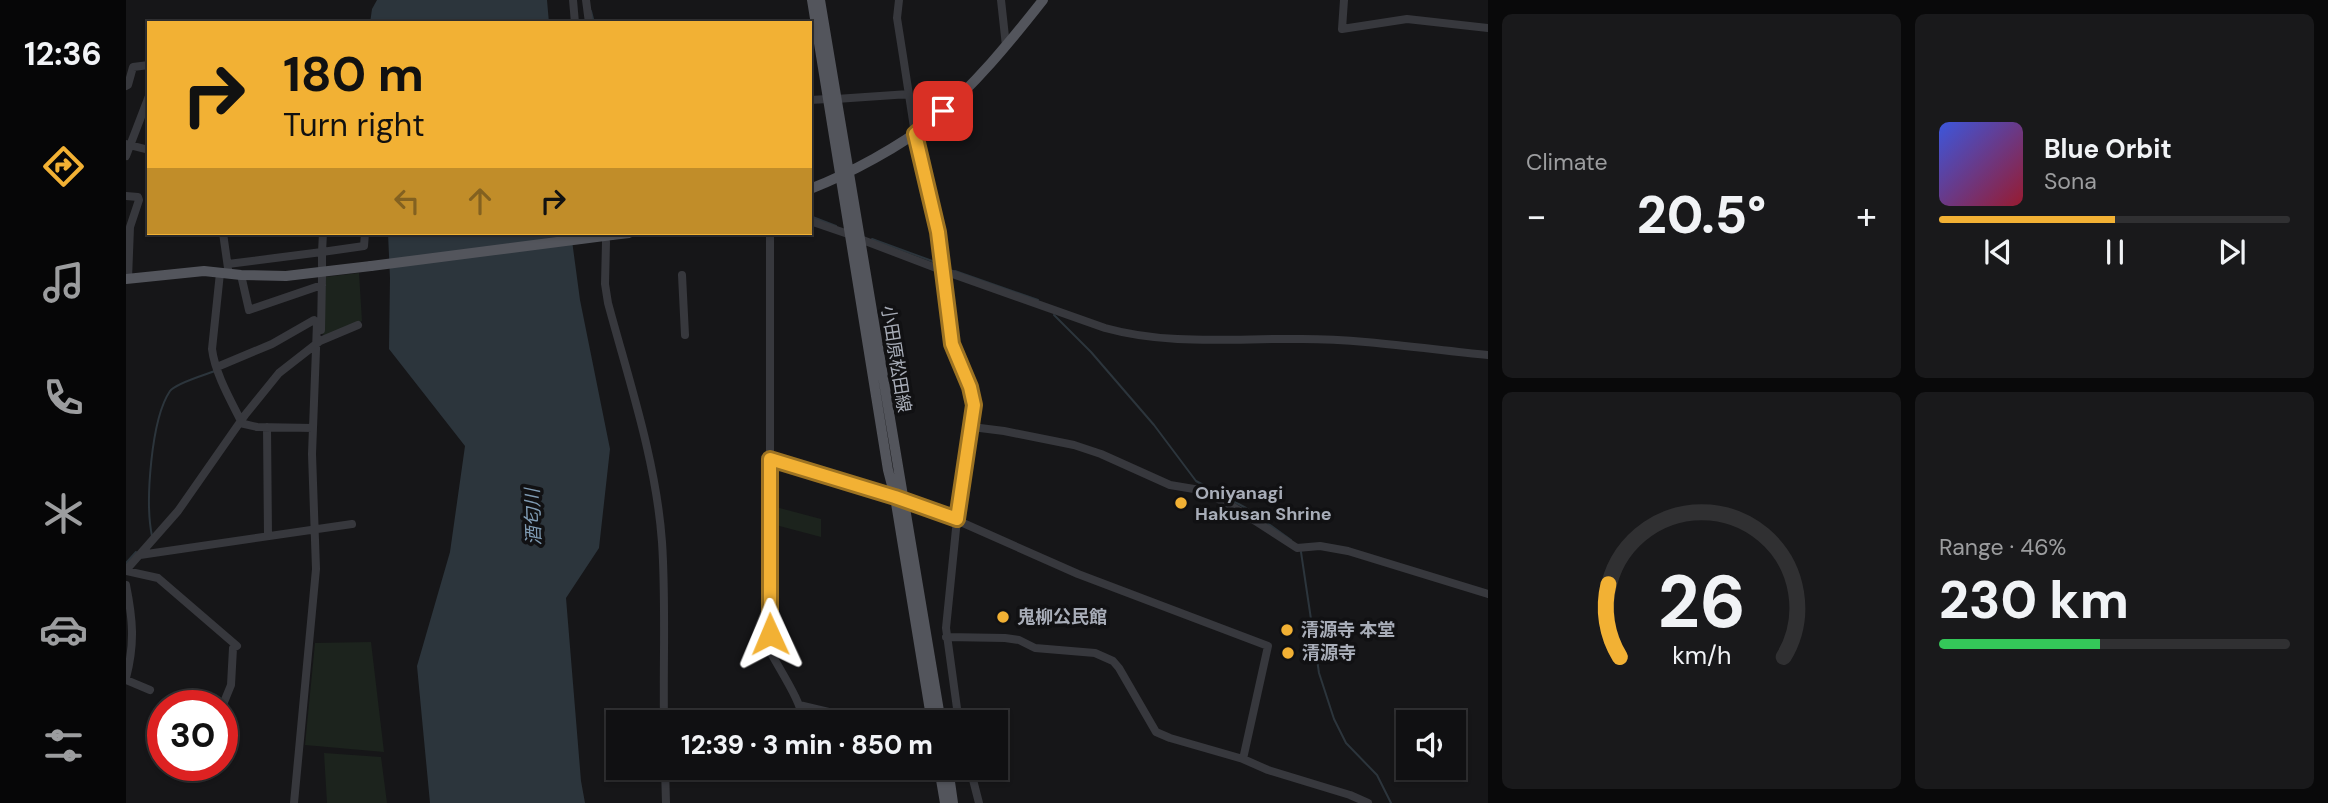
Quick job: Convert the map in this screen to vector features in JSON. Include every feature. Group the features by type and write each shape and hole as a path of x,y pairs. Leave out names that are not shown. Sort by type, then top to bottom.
{"main road":[{"name":"小田原松田線","path":"812,0 816,52 832,99"},
{"name":"小田原松田線","path":"820,0 832,99 899,499 930,710"},
{"path":"812,188 866,163 915,134 943,111 1006,46 1043,0"},
{"path":"127,279 226,270 241,275 286,276 609,239 622,235"},
{"name":"小田原松田線","path":"899,499 939,710"},
{"path":"941,780 945,803"},
{"path":"950,780 953,803"}],"street":[{"path":"573,0 575,21"},
{"path":"586,0 589,21"},
{"path":"899,0 897,18 915,134 925,168 944,271 952,344 970,387 974,405 957,519 946,637 957,710"},
{"path":"1001,0 1006,46"},
{"path":"1344,0 1342,29 1407,19 1488,28"},
{"path":"126,86 133,67 147,65"},
{"path":"812,100 909,94"},
{"path":"126,156 147,101"},
{"path":"128,145 147,150"},
{"path":"126,196 138,197 139,200 130,228 127,279"},
{"path":"812,222 944,271 1131,335 1165,340 1342,340 1488,355"},
{"path":"223,235 226,270 212,349 217,373 241,422 249,426 313,428"},
{"path":"322,266 323,235"},
{"path":"226,270 364,246 365,235"},
{"path":"770,235 770,652 802,710"},
{"path":"609,239 605,284 608,303 643,436 662,542 665,610 664,710"},
{"path":"241,275 249,310 322,281 313,428 316,569 294,803"},
{"path":"682,275 685,335"},
{"path":"217,367 272,344 314,320 319,323"},
{"path":"229,690 233,648 237,646 158,578 126,571 178,511 279,373 318,342 358,325"},
{"path":"267,427 268,537"},
{"path":"972,427 1074,445 1170,485 1200,490 1232,506 1297,548 1320,546 1348,551 1488,594"},
{"path":"770,459 957,519 1078,574 1268,646 1243,759"},
{"path":"140,555 352,524"},
{"path":"126,585 133,630 132,655 126,679 150,690"},
{"path":"946,637 1005,638 1019,640 1035,648 1104,656 1119,668 1156,732 1368,803"},
{"path":"799,705 820,710"},
{"path":"665,780 666,803"},
{"path":"973,780 979,803"}],"shaded area":[{"path":"359,273 362,321 323,338 325,277"},
{"path":"772,506 821,519 821,537 772,524"},
{"path":"371,642 384,752 305,745 315,643"},
{"path":"324,753 381,757 387,803 327,803"}],"water":[{"path":"377,0 547,0 549,21 370,21"},
{"name":"酒匂川","path":"388,235 571,235 580,300 610,449 599,548 566,598 585,803 430,803 417,666 450,552 465,446 389,349"}],"waterway":[{"path":"591,11 594,21"},
{"path":"812,217 836,226"},
{"path":"872,239 935,262"},
{"path":"955,271 1038,300"},
{"path":"1054,315 1091,352 1154,425 1196,481 1246,508 1291,540"},
{"path":"152,536 149,503 151,462 163,404 173,388 215,371"},
{"path":"126,563 136,552"},
{"path":"1301,552 1319,673 1334,719 1346,743 1377,775 1391,803"}],"place":[{"name":"Oniyanagi Hakusan Shrine","path":"1181,503"},
{"name":"鬼柳公民館","path":"1003,617"},
{"name":"清源寺 本堂","path":"1287,630"},
{"name":"清源寺","path":"1288,653"}],"route":[{"path":"770,634 770,459 957,519 974,405 970,387 952,344 938,232 915,134 943,111"}]}
